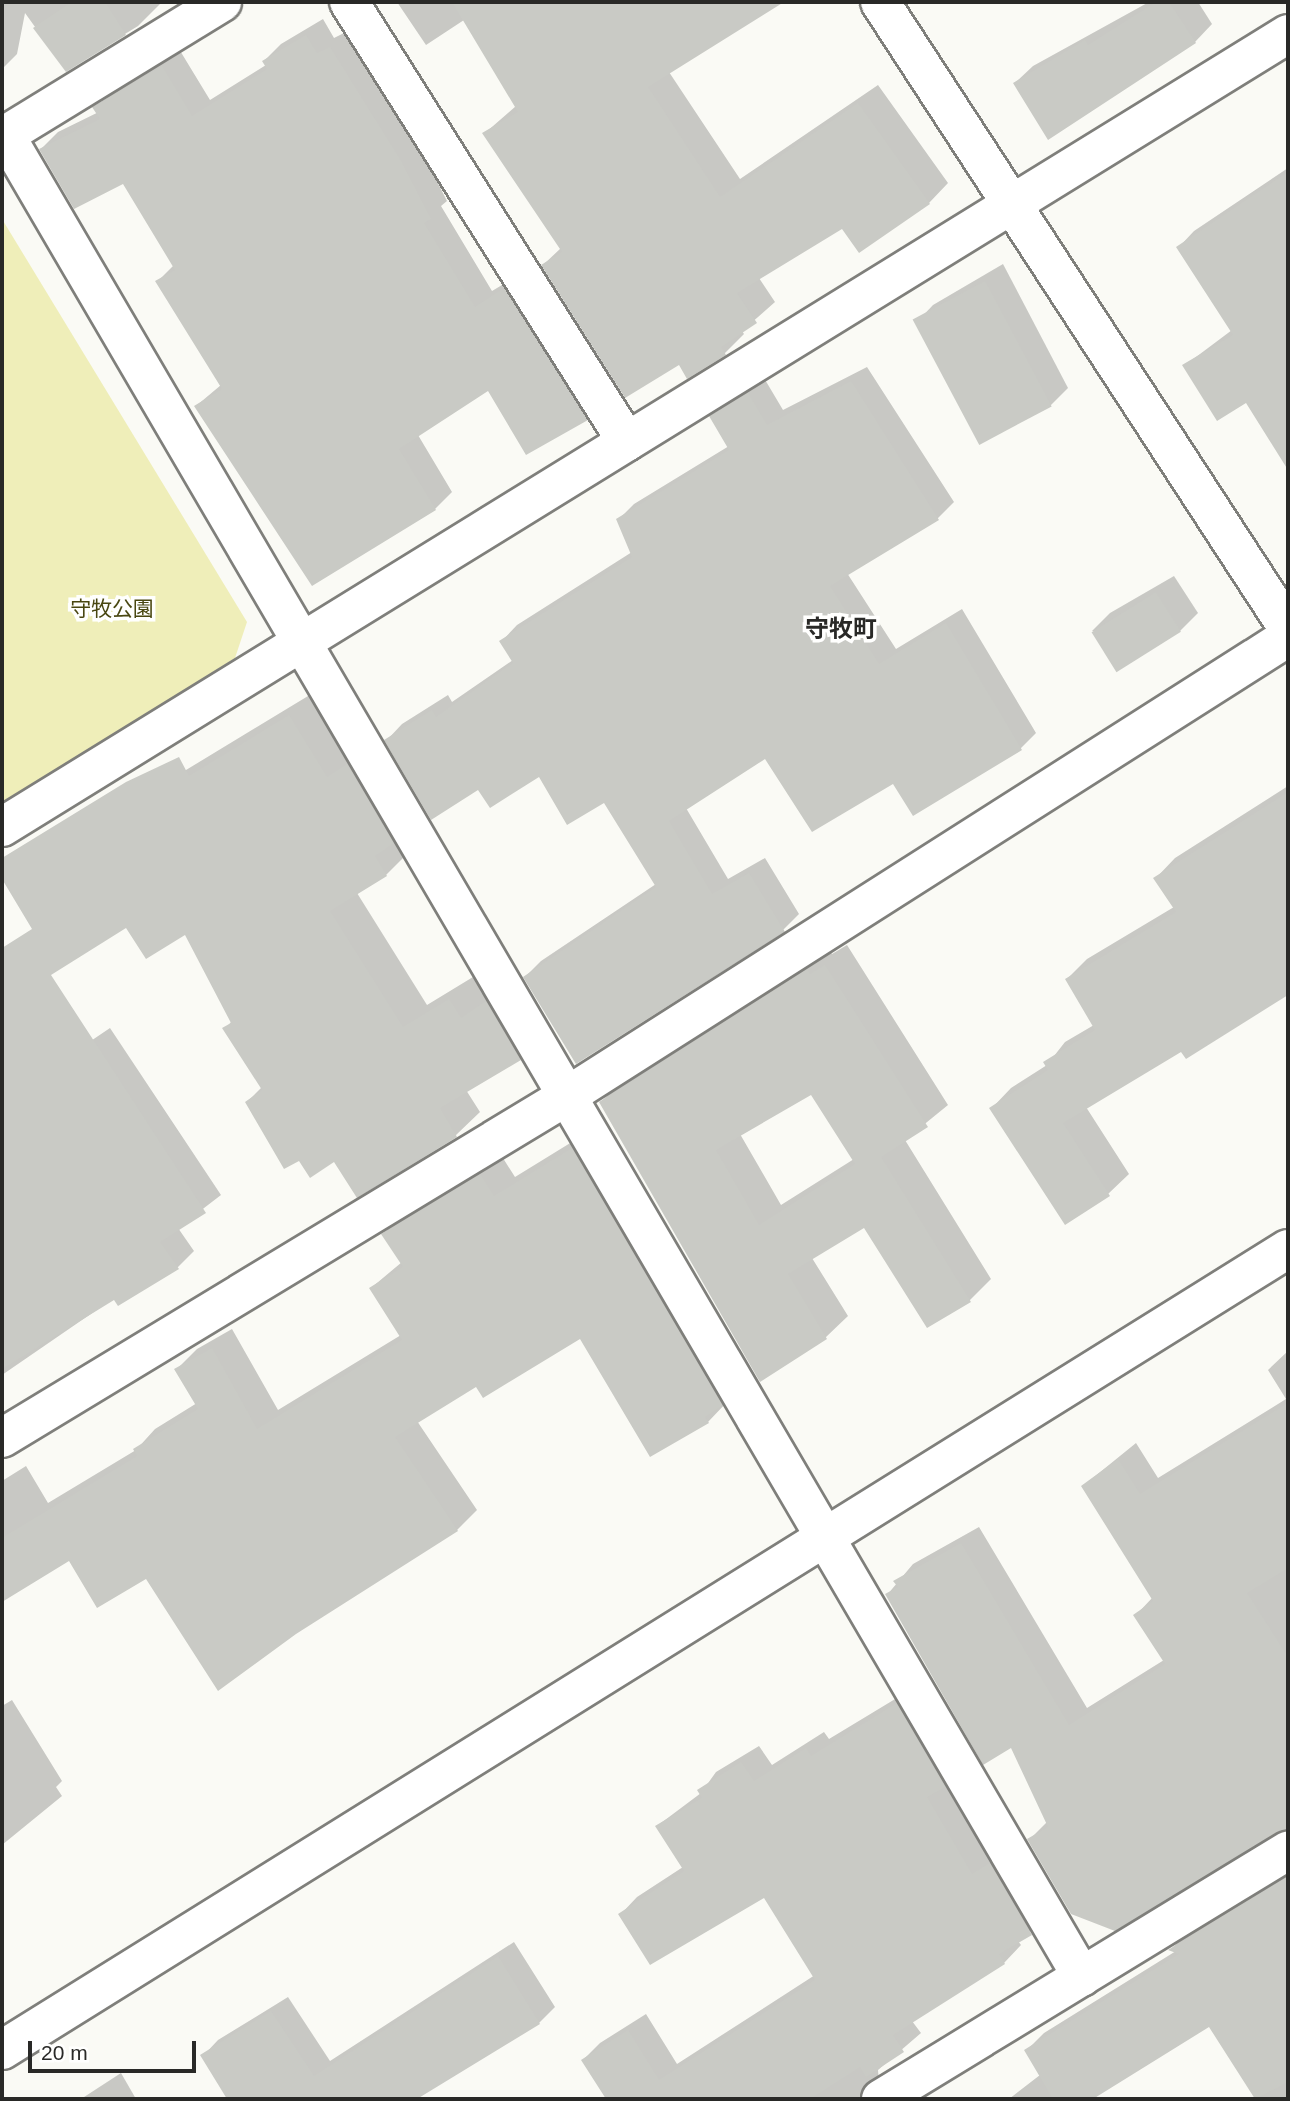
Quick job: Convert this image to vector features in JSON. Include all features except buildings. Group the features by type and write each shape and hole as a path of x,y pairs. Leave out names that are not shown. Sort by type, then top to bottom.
{"street":[{"path":"222,2 4,138 1082,1977"},
{"path":"349,2 627,442"},
{"path":"880,2 1288,628"},
{"path":"2,827 1288,34"},
{"path":"2,1438 567,1096 1288,637"},
{"path":"2,2050 1288,1249"},
{"path":"881,2099 1288,1851"}],"green space":[{"name":"守牧公園","path":"2,219 247,622 235,658 2,807"}],"district":[{"name":"守牧町","path":"841,629"}]}
